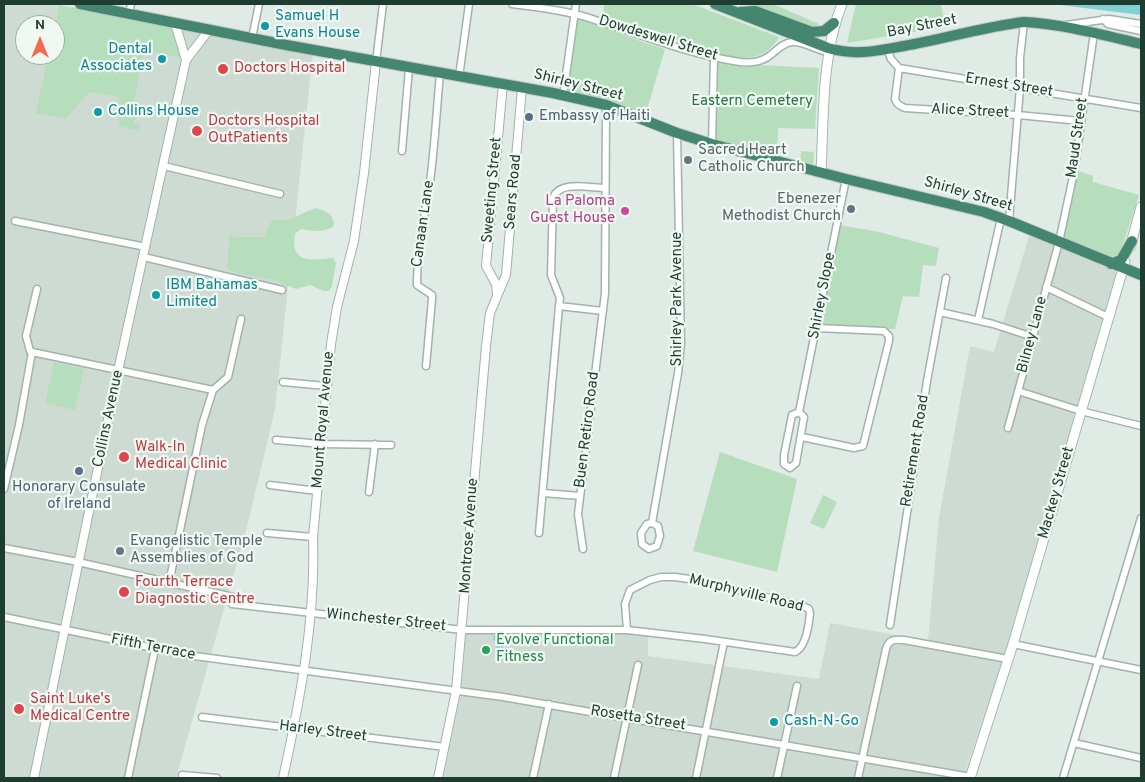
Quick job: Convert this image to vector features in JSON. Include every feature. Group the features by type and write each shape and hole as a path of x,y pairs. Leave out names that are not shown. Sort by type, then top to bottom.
{"highway":[{"name":"Shirley Street","path":"80,4 130,9 175,24 606,104 677,133 712,144 927,198 1005,220 1141,276"},
{"name":"Bay Street","path":"715,4 828,50 855,54 1024,22 1058,26 1141,44"},
{"path":"736,12 755,11 812,32 824,31 834,22"},
{"path":"1111,264 1121,260 1132,241"}],"main road":[{"path":"822,172 828,50 834,22 842,4"},
{"name":"Mackey Street","path":"970,778 1013,644 1141,207"}],"street":[{"path":"252,38 258,4"},
{"path":"376,62 383,4"},
{"path":"459,77 469,4"},
{"name":"Dowdeswell Street","path":"512,4 596,20 649,40 714,57 743,62 766,58 784,44 792,42 828,50"},
{"path":"563,96 576,4"},
{"path":"1103,19 1108,24 1141,31"},
{"path":"1058,26 1103,19 1141,24"},
{"path":"978,320 1005,220 1018,115 1020,58 1024,22"},
{"name":"Collins Avenue","path":"175,24 186,60"},
{"name":"Collins Avenue","path":"34,778 63,630 186,60 209,30"},
{"name":"Maud Street","path":"1059,242 1074,172 1094,33"},
{"path":"887,49 891,59 900,68"},
{"path":"712,144 714,57"},
{"name":"Mount Royal Avenue","path":"283,778 294,728 303,672 315,568 314,538 326,386 337,307 354,241 364,172 376,62"},
{"path":"402,150 409,68"},
{"name":"Ernest Street","path":"900,68 1141,108"},
{"name":"Alice Street","path":"900,68 895,99 896,103 900,106 1080,121"},
{"name":"Canaan Lane","path":"426,366 432,294 418,285 417,270 418,250 431,173 440,73"},
{"name":"Sweeting Street","path":"497,294 496,284 486,266 503,84"},
{"name":"Sears Road","path":"497,294 506,275 522,88"},
{"name":"Buen Retiro Road","path":"583,549 578,514 605,293 606,104"},
{"name":"Shirley Park Avenue","path":"652,523 678,373 680,344 677,133"},
{"path":"164,166 280,194"},
{"name":"Shirley Slope","path":"799,412 846,179"},
{"path":"539,533 560,298 551,275 553,198 554,193 565,187 605,188"},
{"path":"15,221 146,247"},
{"name":"Bilney Lane","path":"1008,428 1059,242"},
{"path":"144,257 282,290"},
{"name":"Retirement Road","path":"890,625 927,381 946,278"},
{"path":"1046,287 1108,317"},
{"path":"4,489 19,425 32,352 30,351 26,336 37,289"},
{"name":"Montrose Avenue","path":"438,778 456,691 463,630 470,518 486,346 490,313 497,294"},
{"path":"559,306 603,311"},
{"path":"940,312 978,320 1033,337"},
{"path":"169,583 195,455 213,390 228,377 241,319"},
{"path":"802,437 854,448 863,446 889,341 889,336 884,331 817,328"},
{"path":"32,352 213,390"},
{"path":"283,382 326,386"},
{"path":"1018,390 1081,411 1141,426"},
{"name":"Shirley Slope","path":"799,412 804,417 802,437 796,463 793,467 788,467 784,461 791,418 794,413 799,412"},
{"path":"276,440 322,444 391,445"},
{"path":"369,492 375,444"},
{"path":"270,485 317,492"},
{"path":"543,492 580,496"},
{"path":"1064,778 1141,518"},
{"path":"267,533 314,538"},
{"path":"4,548 78,562 242,599"},
{"name":"Murphyville Road","path":"463,630 627,630 795,652 801,648 810,613 809,609 803,606 696,580 661,578 644,582 630,590 625,604 627,630"},
{"name":"Winchester Street","path":"232,604 463,630"},
{"name":"Fifth Terrace","path":"4,617 156,649 303,672"},
{"path":"858,778 864,758 886,649 890,641 894,639 904,640 1008,659"},
{"path":"696,778 724,642"},
{"path":"1013,644 1141,670"},
{"path":"128,778 156,649"},
{"path":"614,778 638,666"},
{"name":"Rosetta Street","path":"303,672 549,704 970,778"},
{"path":"777,778 797,686"},
{"path":"533,778 549,704"},
{"name":"Harley Street","path":"202,717 445,747"},
{"path":"1074,743 1141,758"},
{"path":"182,775 217,778"}],"shaded area":[{"path":"4,4 54,4 313,52 275,409 247,527 176,778 4,778"},
{"path":"1030,233 1117,272 1004,656 963,778 443,778 461,693 466,632 621,632 648,636 648,656 819,679 830,623 928,641 939,518 970,346 994,352"}],"green space":[{"path":"604,4 692,4 779,37 768,51 755,57 723,56 603,15"},
{"path":"732,4 773,4 819,24 812,29 751,5"},
{"path":"856,4 941,4 945,27 847,43"},
{"path":"59,5 174,26 182,58 144,50 134,103 138,104 134,123 141,124 139,131 118,126 121,106 118,105 119,97 89,92 66,118 36,113 46,65 65,65 65,15 57,15"},
{"path":"578,19 665,49 645,116 613,102 567,93"},
{"name":"Eastern Cemetery","path":"718,63 819,68 815,129 778,128 777,158 715,142"},
{"path":"801,151 814,152 813,165 800,162"},
{"path":"1078,171 1093,176 1093,182 1139,195 1120,254 1110,260 1061,240"},
{"path":"315,208 329,213 333,218 334,226 323,231 301,229 295,234 294,244 296,251 304,258 333,258 336,263 332,286 329,291 324,291 310,285 296,289 277,281 236,273 227,268 230,234 234,237 264,237 270,223 274,220 288,220"},
{"path":"840,225 879,232 939,248 936,266 923,265 919,297 903,296 895,329 820,326"},
{"path":"54,362 84,369 75,410 45,403"},
{"path":"720,452 797,479 777,572 693,551"},
{"path":"823,495 837,502 824,529 810,523"}],"water":[{"path":"1052,4 1141,4 1141,15"},
{"path":"494,635 504,636 503,658 495,657 497,641 493,640"}],"place":[{"name":"Samuel H Evans House","path":"265,26"},
{"name":"Dental Associates","path":"162,59"},
{"name":"Doctors Hospital","path":"223,69"},
{"name":"Collins House","path":"98,112"},
{"name":"Embassy of Haiti","path":"529,117"},
{"name":"Doctors Hospital OutPatients","path":"197,131"},
{"name":"Sacred Heart Catholic Church","path":"688,160"},
{"name":"Ebenezer Methodist Church","path":"851,209"},
{"name":"La Paloma Guest House","path":"625,211"},
{"name":"IBM Bahamas Limited","path":"156,295"},
{"name":"Walk-In Medical Clinic","path":"124,457"},
{"name":"Honorary Consulate of Ireland","path":"79,471"},
{"name":"Evangelistic Temple Assemblies of God","path":"120,551"},
{"name":"Fourth Terrace Diagnostic Centre","path":"124,592"},
{"name":"Evolve Functional Fitness","path":"486,650"},
{"name":"Saint Luke's Medical Centre","path":"19,709"},
{"name":"Cash-N-Go","path":"774,722"}]}
